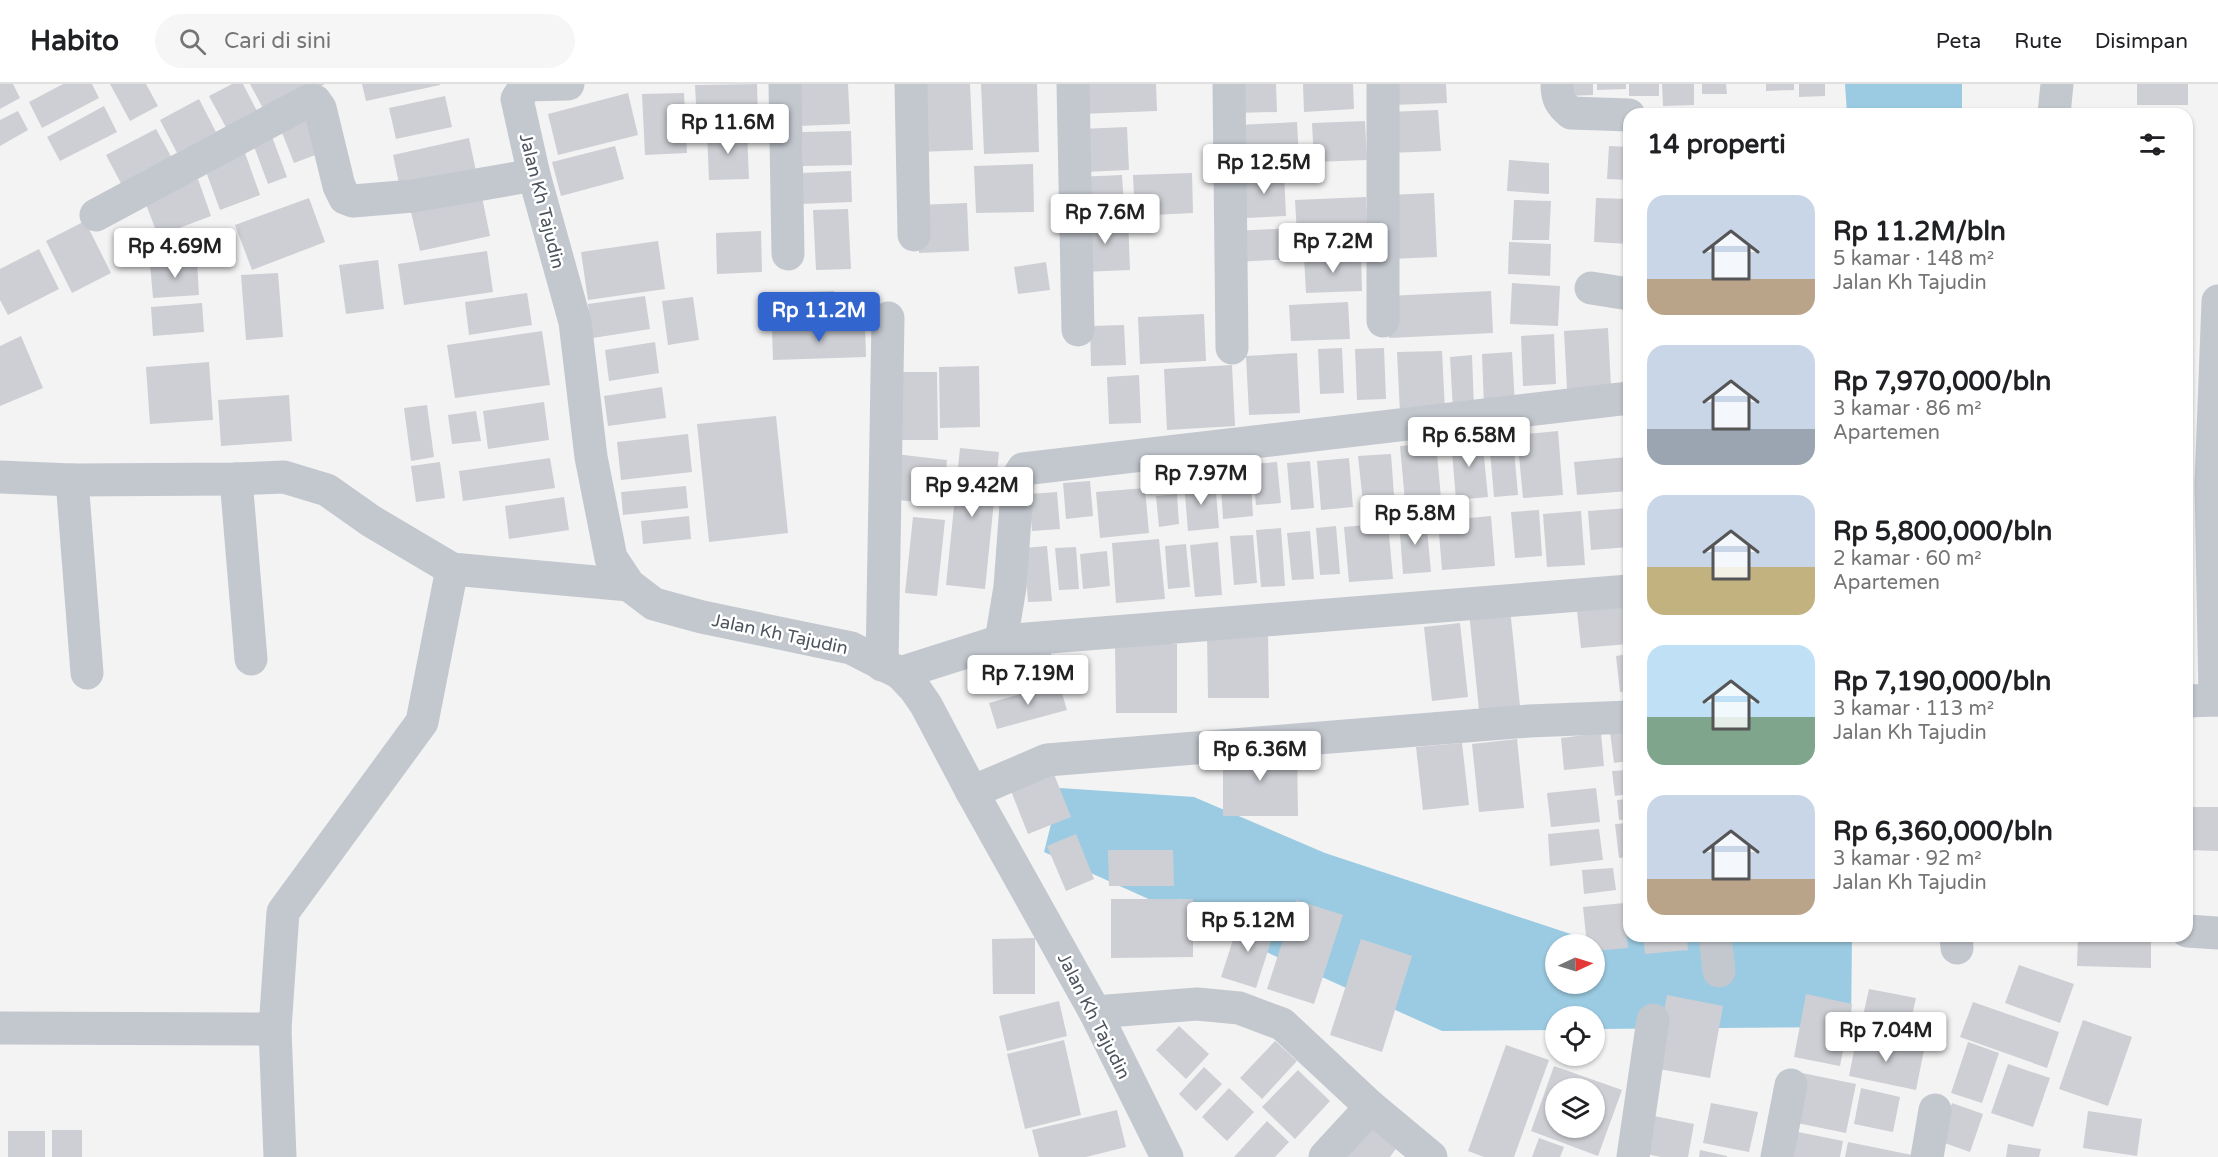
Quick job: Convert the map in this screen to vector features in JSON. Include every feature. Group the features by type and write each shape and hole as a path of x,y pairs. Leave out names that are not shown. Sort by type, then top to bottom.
{"street":[{"path":"527,85 568,84"},
{"path":"784,84 788,254"},
{"path":"911,84 914,235"},
{"path":"1073,84 1078,330"},
{"path":"1229,84 1232,348"},
{"path":"1383,84 1383,321"},
{"path":"1557,84 1557,97 1563,107 1571,113 1623,115"},
{"path":"2055,108 2057,84"},
{"name":"Jalan Kh Tajudin","path":"527,85 517,99 534,175 574,322 591,457 611,558 629,585 654,604 702,617 851,648 891,669 915,689 926,705 1095,1012 1167,1157"},
{"path":"96,214 310,100 315,101 320,108 339,186 345,198 353,201 413,196 534,175"},
{"path":"1591,288 1623,293"},
{"path":"2207,700 2218,301"},
{"path":"888,318 891,669 1001,641 1623,591"},
{"path":"1001,641 1011,587 1018,477 1023,469 1623,399"},
{"path":"0,477 72,480 284,477 327,490 371,520 452,568 629,585"},
{"path":"236,479 251,658"},
{"path":"72,480 87,673"},
{"path":"280,1157 275,1029 283,912 422,722 452,568"},
{"path":"972,792 1047,760 1529,721 1623,717"},
{"path":"2193,931 2218,933"},
{"path":"1716,942 1719,971"},
{"path":"1095,1012 1197,1004 1239,1008 1282,1024 1371,1107 1431,1157"},
{"path":"1633,1157 1653,1020"},
{"path":"0,1028 275,1029"},
{"path":"1778,1157 1791,1085"},
{"path":"1326,1157 1371,1107"},
{"path":"1927,1157 1935,1110"}],"water":[{"path":"1845,84 1962,84 1962,108 1847,108"},
{"path":"1060,788 1194,797 1325,853 1571,934 1545,934 1545,994 1605,994 1605,937 1623,931 1623,942 1852,942 1851,1027 1605,1029 1605,1006 1545,1006 1545,1030 1442,1031 1044,852"}],"building":[{"path":"0,84 13,84 20,98 0,109"},
{"path":"63,84 92,84 99,98 42,128 29,102"},
{"path":"110,84 146,84 158,106 130,121"},
{"path":"232,84 243,84 259,115 228,131 209,96"},
{"path":"250,84 325,84 266,114"},
{"path":"362,84 440,84 440,85 366,101"},
{"path":"757,84 758,120 697,123 695,85"},
{"path":"796,84 848,84 850,124 798,126"},
{"path":"915,84 970,84 973,150 917,152"},
{"path":"981,84 1037,84 1039,152 984,154"},
{"path":"1079,84 1156,84 1157,111 1080,114"},
{"path":"1231,84 1276,84 1277,112 1233,113"},
{"path":"1303,84 1353,84 1354,109 1304,112"},
{"path":"1391,84 1446,84 1447,103 1392,105"},
{"path":"1565,84 1593,84 1593,95 1565,96"},
{"path":"1597,84 1626,84 1626,89 1597,90"},
{"path":"1629,84 1659,84 1659,96 1629,96"},
{"path":"1662,84 1694,84 1694,105 1663,106"},
{"path":"1702,84 1726,84 1727,94 1702,94"},
{"path":"1766,84 1794,84 1794,90 1766,91"},
{"path":"1799,84 1825,84 1825,96 1799,97"},
{"path":"2137,84 2188,84 2188,105 2137,105"},
{"path":"628,93 638,135 558,155 548,114"},
{"path":"684,93 687,153 645,155 642,94"},
{"path":"445,96 452,127 396,139 389,108"},
{"path":"199,99 216,132 177,153 160,120"},
{"path":"104,106 117,132 60,161 47,137"},
{"path":"1438,110 1441,151 1388,153 1387,112"},
{"path":"18,111 28,130 0,146 0,120"},
{"path":"312,112 326,151 294,163 279,125"},
{"path":"1365,121 1367,160 1314,162 1312,123"},
{"path":"1297,122 1299,158 1241,160 1239,125"},
{"path":"1127,127 1129,170 1083,172 1081,129"},
{"path":"156,129 174,162 124,189 106,155"},
{"path":"747,131 749,179 709,180 707,132"},
{"path":"851,131 852,165 803,166 802,132"},
{"path":"271,134 287,177 268,184 252,141"},
{"path":"469,138 477,176 401,193 393,155"},
{"path":"615,146 624,179 561,196 552,162"},
{"path":"1609,146 1623,147 1623,180 1607,179"},
{"path":"245,153 260,195 220,210 205,169"},
{"path":"1509,160 1549,163 1549,194 1507,191"},
{"path":"1033,164 1034,212 976,213 974,166"},
{"path":"851,171 852,202 801,204 800,173"},
{"path":"1284,172 1286,216 1245,218 1243,173"},
{"path":"1192,173 1193,213 1135,216 1133,175"},
{"path":"1122,175 1124,206 1077,208 1076,177"},
{"path":"198,179 211,216 158,236 144,199"},
{"path":"1434,193 1437,257 1391,259 1388,195"},
{"path":"482,197 490,236 420,251 411,212"},
{"path":"1366,197 1368,248 1298,251 1295,200"},
{"path":"309,198 325,242 252,270 235,225"},
{"path":"1596,198 1623,199 1623,244 1594,242"},
{"path":"1514,200 1551,201 1549,240 1512,240"},
{"path":"967,203 969,251 919,253 918,205"},
{"path":"848,209 851,269 816,270 813,210"},
{"path":"1128,218 1130,270 1082,272 1080,220"},
{"path":"85,221 111,273 72,293 46,241"},
{"path":"1292,228 1293,259 1236,262 1235,231"},
{"path":"761,231 762,272 717,274 716,233"},
{"path":"658,241 665,289 588,300 581,252"},
{"path":"1509,242 1551,244 1550,276 1508,274"},
{"path":"39,249 59,289 8,315 0,300 0,269"},
{"path":"487,251 493,292 404,305 398,264"},
{"path":"1361,254 1362,291 1306,293 1304,257"},
{"path":"378,260 384,309 346,314 339,265"},
{"path":"197,261 199,295 153,298 150,264"},
{"path":"1046,262 1050,290 1018,294 1014,267"},
{"path":"278,273 283,337 246,340 241,275"},
{"path":"1512,283 1560,286 1558,326 1510,324"},
{"path":"834,291 836,319 776,321 775,293"},
{"path":"1491,291 1493,333 1389,338 1387,296"},
{"path":"527,293 532,325 469,335 465,302"},
{"path":"645,296 650,329 593,338 588,304"},
{"path":"693,297 699,340 668,345 662,301"},
{"path":"1348,302 1350,339 1291,341 1289,305"},
{"path":"202,303 204,332 153,336 151,307"},
{"path":"1204,314 1206,361 1140,364 1138,317"},
{"path":"865,325 866,357 773,360 772,329"},
{"path":"1124,325 1126,365 1091,366 1090,326"},
{"path":"1608,328 1611,387 1567,389 1564,331"},
{"path":"542,331 550,385 455,398 447,345"},
{"path":"1554,334 1556,384 1523,386 1521,336"},
{"path":"21,336 43,388 0,406 0,346"},
{"path":"655,342 659,373 609,381 605,350"},
{"path":"1342,348 1344,393 1320,394 1318,349"},
{"path":"1384,348 1386,399 1357,400 1355,349"},
{"path":"1442,351 1445,411 1400,413 1397,352"},
{"path":"1512,352 1515,405 1484,406 1482,354"},
{"path":"1297,353 1300,413 1249,415 1246,356"},
{"path":"1472,355 1474,408 1453,410 1450,357"},
{"path":"209,362 213,420 150,424 146,367"},
{"path":"1232,365 1235,426 1167,430 1164,369"},
{"path":"979,366 980,427 940,428 939,367"},
{"path":"889,372 937,372 938,440 890,440"},
{"path":"1139,375 1141,423 1109,424 1107,377"},
{"path":"662,387 666,418 608,426 604,396"},
{"path":"289,395 292,441 221,446 218,400"},
{"path":"544,402 549,440 488,449 483,411"},
{"path":"427,405 434,457 411,461 404,408"},
{"path":"476,411 481,441 452,444 448,415"},
{"path":"776,416 788,533 709,542 697,424"},
{"path":"1558,431 1563,495 1523,498 1517,435"},
{"path":"688,434 692,472 621,480 617,442"},
{"path":"1482,437 1488,497 1456,500 1451,439"},
{"path":"1513,438 1518,495 1494,497 1489,440"},
{"path":"1436,443 1442,509 1406,512 1400,446"},
{"path":"960,448 999,452 985,589 946,585"},
{"path":"895,454 947,460 943,505 890,499"},
{"path":"1391,454 1395,509 1364,512 1358,456"},
{"path":"1623,457 1623,491 1577,495 1574,462"},
{"path":"550,458 555,488 463,501 459,471"},
{"path":"1349,458 1353,507 1321,510 1317,461"},
{"path":"1310,461 1314,508 1291,510 1287,463"},
{"path":"440,462 445,498 416,502 411,466"},
{"path":"1277,462 1281,503 1256,505 1252,464"},
{"path":"1250,469 1253,516 1223,519 1220,472"},
{"path":"1090,481 1093,516 1066,519 1063,483"},
{"path":"1215,481 1219,528 1188,531 1184,483"},
{"path":"686,486 688,508 623,515 621,492"},
{"path":"1145,488 1149,533 1100,538 1096,492"},
{"path":"1057,492 1060,529 1032,531 1029,494"},
{"path":"1177,494 1179,524 1159,527 1156,496"},
{"path":"564,497 569,530 509,539 505,506"},
{"path":"1623,508 1623,547 1591,550 1588,511"},
{"path":"1539,510 1542,556 1515,558 1511,512"},
{"path":"1581,511 1585,565 1547,567 1543,514"},
{"path":"689,516 691,539 643,544 641,521"},
{"path":"1491,516 1495,566 1442,570 1438,521"},
{"path":"913,517 945,520 937,596 905,593"},
{"path":"1426,518 1431,572 1403,574 1399,520"},
{"path":"1388,523 1393,579 1349,582 1344,527"},
{"path":"1336,526 1340,574 1320,575 1316,528"},
{"path":"1281,528 1285,586 1261,587 1256,530"},
{"path":"1310,531 1314,579 1292,580 1287,533"},
{"path":"1253,535 1257,583 1234,585 1230,536"},
{"path":"1159,539 1165,599 1116,603 1112,543"},
{"path":"1218,542 1222,595 1195,597 1190,545"},
{"path":"1186,544 1190,587 1168,589 1165,546"},
{"path":"1047,546 1052,601 1028,602 1024,548"},
{"path":"1076,547 1079,589 1059,590 1055,548"},
{"path":"1107,551 1110,586 1083,589 1080,554"},
{"path":"1623,597 1623,644 1581,648 1576,602"},
{"path":"1510,608 1520,706 1479,710 1469,612"},
{"path":"1460,623 1468,697 1432,701 1424,627"},
{"path":"1268,632 1269,698 1208,698 1207,633"},
{"path":"1047,640 1056,671 983,692 974,660"},
{"path":"1115,644 1177,644 1177,713 1116,713"},
{"path":"1623,655 1623,692 1620,692 1616,656"},
{"path":"1059,683 1067,710 997,729 989,703"},
{"path":"1623,731 1623,762 1614,763 1610,732"},
{"path":"1601,733 1604,766 1564,770 1561,738"},
{"path":"1517,739 1524,808 1479,812 1472,744"},
{"path":"1462,743 1469,805 1423,810 1416,747"},
{"path":"1223,748 1297,748 1298,816 1223,816"},
{"path":"1052,769 1071,817 1028,834 1009,786"},
{"path":"1623,770 1623,795 1615,796 1612,771"},
{"path":"1596,788 1600,822 1551,827 1547,793"},
{"path":"1617,800 1623,800 1623,820 1619,820"},
{"path":"2193,807 2218,807 2218,851 2193,850"},
{"path":"1623,823 1623,858 1619,858 1615,824"},
{"path":"1599,829 1603,860 1550,866 1548,834"},
{"path":"1076,834 1094,879 1066,891 1047,846"},
{"path":"1108,850 1173,850 1174,886 1109,886"},
{"path":"1613,868 1616,890 1584,894 1582,870"},
{"path":"1111,899 1193,899 1193,957 1111,958"},
{"path":"1296,900 1343,915 1314,1004 1267,989"},
{"path":"1623,903 1623,942 1627,942 1628,948 1605,950 1605,934 1586,934 1583,907"},
{"path":"1240,918 1275,929 1256,988 1221,977"},
{"path":"1035,938 1035,994 993,994 992,939"},
{"path":"1361,939 1412,956 1382,1052 1330,1035"},
{"path":"1644,942 1687,942 1688,950 1645,954"},
{"path":"2078,942 2151,942 2151,968 2077,966"},
{"path":"2019,965 2074,984 2060,1023 2005,1003"},
{"path":"1869,989 1916,998 1907,1038 1860,1029"},
{"path":"1806,994 1852,1004 1840,1066 1794,1057"},
{"path":"1667,995 1723,1006 1710,1078 1653,1068"},
{"path":"1059,1001 1067,1036 1007,1051 999,1016"},
{"path":"1973,1002 2059,1032 2047,1068 1960,1037"},
{"path":"2083,1020 2132,1037 2108,1106 2059,1089"},
{"path":"1179,1026 1209,1054 1186,1079 1156,1050"},
{"path":"1857,1036 1924,1050 1916,1090 1849,1076"},
{"path":"1064,1040 1081,1115 1025,1129 1007,1054"},
{"path":"1275,1041 1297,1061 1262,1099 1240,1078"},
{"path":"1968,1042 1999,1053 1982,1103 1951,1093"},
{"path":"1506,1045 1545,1059 1547,1066 1514,1157 1484,1157 1468,1151"},
{"path":"2008,1064 2050,1078 2033,1127 1991,1113"},
{"path":"1554,1066 1588,1078 1550,1078"},
{"path":"1204,1067 1222,1084 1196,1111 1179,1094"},
{"path":"1298,1070 1330,1101 1295,1139 1262,1107"},
{"path":"1802,1073 1856,1084 1846,1133 1792,1122"},
{"path":"1605,1084 1622,1090 1605,1137"},
{"path":"1229,1088 1254,1112 1227,1141 1202,1117"},
{"path":"1861,1088 1900,1097 1893,1132 1854,1124"},
{"path":"1545,1091 1545,1136 1531,1131"},
{"path":"1711,1103 1758,1112 1749,1152 1703,1143"},
{"path":"1952,1103 1983,1114 1970,1152 1939,1141"},
{"path":"1117,1110 1126,1147 1086,1157 1039,1157 1032,1130"},
{"path":"2088,1111 2142,1119 2137,1156 2083,1148"},
{"path":"1649,1115 1694,1124 1688,1157 1661,1157 1641,1153"},
{"path":"1267,1121 1289,1142 1275,1157 1234,1157"},
{"path":"1364,1122 1397,1147 1390,1157 1339,1157"},
{"path":"52,1130 82,1130 82,1157 52,1157"},
{"path":"8,1131 45,1131 45,1157 8,1157"},
{"path":"1793,1131 1843,1141 1840,1157 1788,1157"},
{"path":"1539,1138 1564,1147 1560,1157 1532,1157"},
{"path":"1550,1138 1605,1138 1598,1156"},
{"path":"1848,1142 1917,1156 1845,1157"},
{"path":"2008,1144 2041,1149 2039,1157 2006,1157"},
{"path":"1700,1150 1727,1156 1727,1157 1699,1157"}]}
